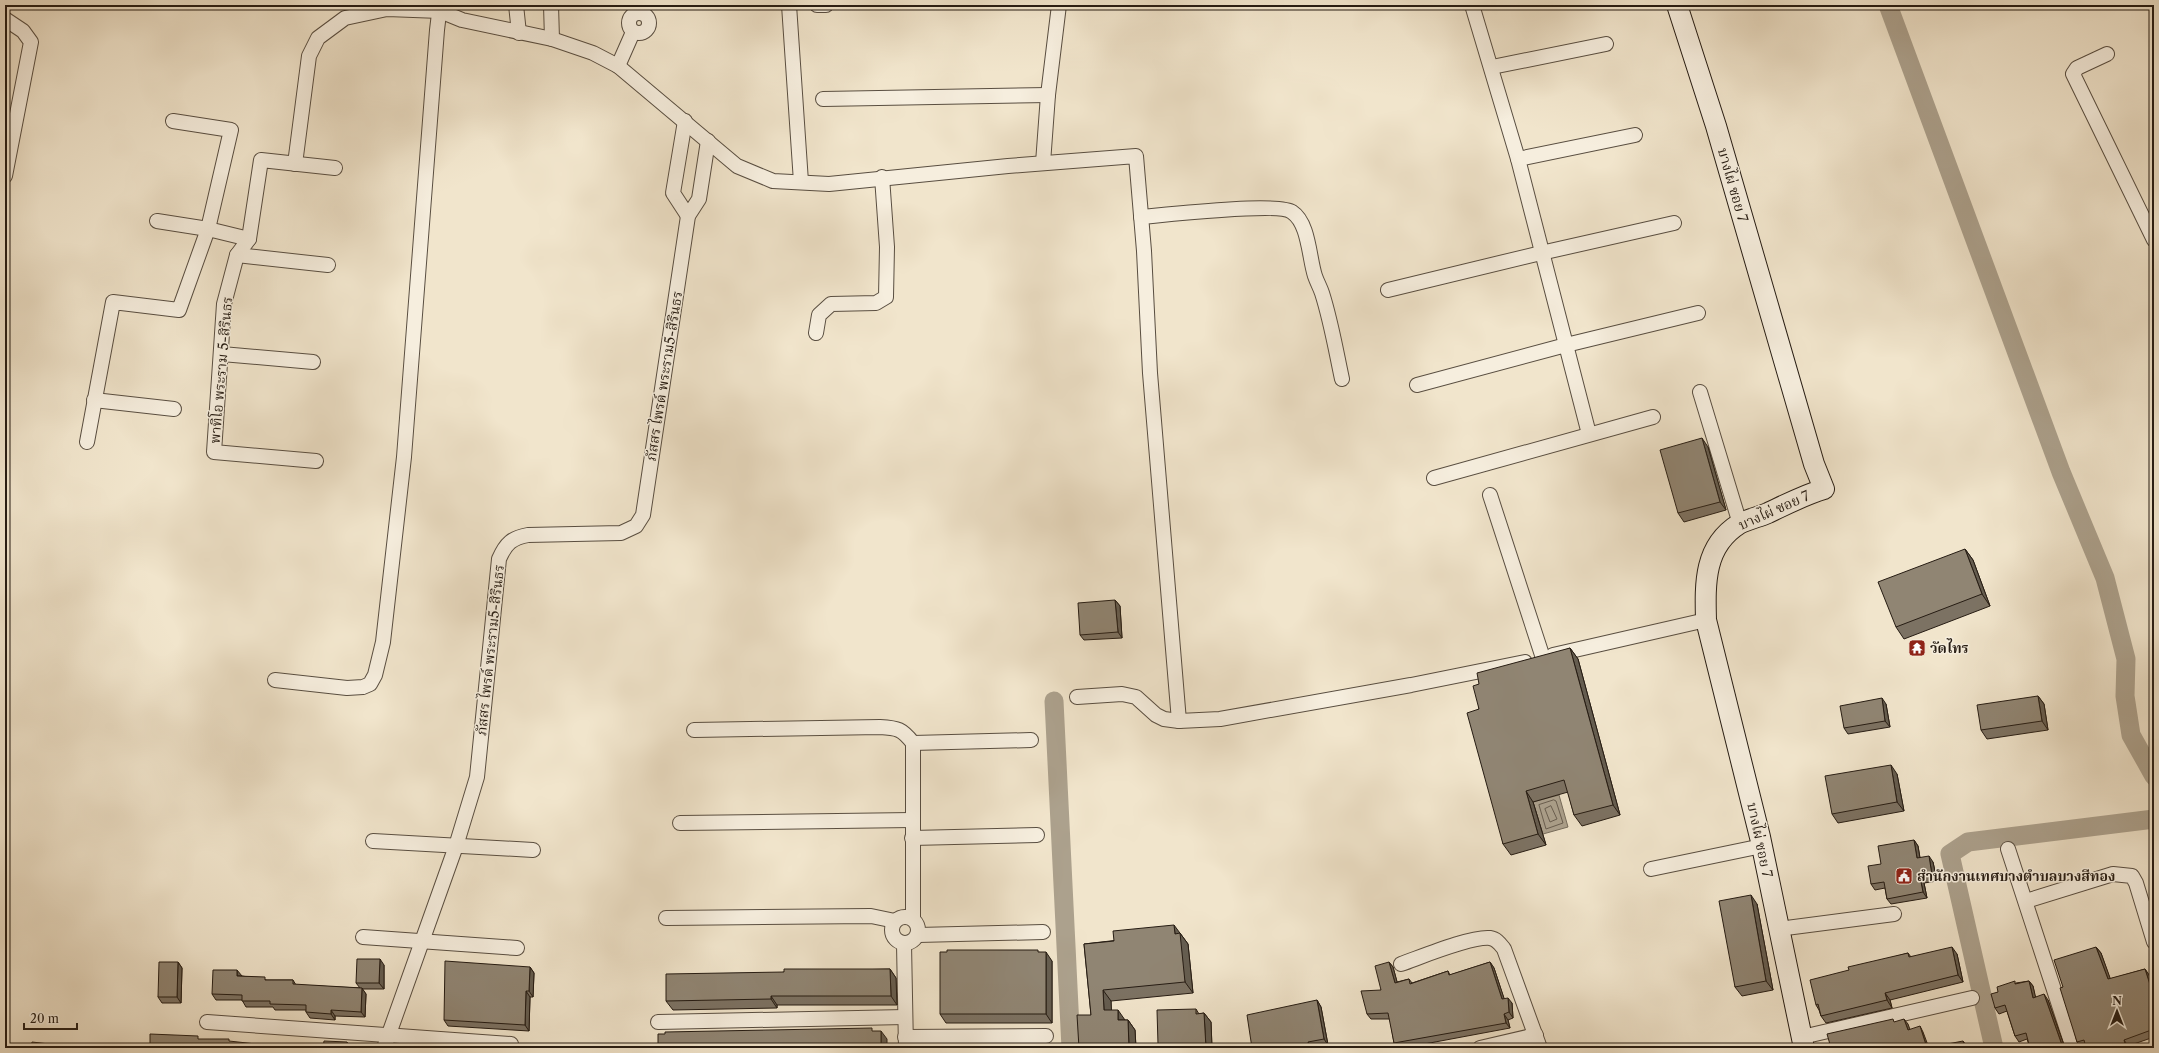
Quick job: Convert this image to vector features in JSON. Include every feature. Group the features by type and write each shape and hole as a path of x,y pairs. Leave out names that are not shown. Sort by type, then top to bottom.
{"street":[{"path":"516,5 519,33"},
{"path":"551,5 552,39"},
{"path":"789,5 801,182"},
{"path":"817,5 826,5"},
{"path":"1043,163 1048,95 1059,5"},
{"path":"1472,5 1492,67 1518,159 1589,434"},
{"name":"บางไผ่ ซอย 7","path":"1677,5 1716,126 1814,464 1824,489 1808,493 1740,524 1726,534 1711,556 1707,572 1706,620 1762,846 1778,929 1803,1043"},
{"path":"275,680 347,688 364,687 370,684 376,675 383,642 404,457 437,30 440,8"},
{"path":"295,164 309,56 318,38 345,18 387,9 440,8 462,20 552,39 593,53 618,66 685,121 736,166 773,181 829,184 882,177 1136,156 1150,373 1179,721"},
{"path":"618,66 633,32 643,32 647,29 648,19 646,10"},
{"path":"5,19 22,31 31,42 5,176"},
{"path":"1492,67 1606,44"},
{"path":"2107,54 2077,68 2073,74 2154,240"},
{"path":"823,99 1048,95"},
{"path":"87,442 113,302 179,310 208,229 231,130 173,121"},
{"path":"685,121 673,193 688,216 699,199 708,141"},
{"path":"1518,159 1635,135"},
{"name":"พาทิโอ พระราม 5-สิรินธร","path":"316,461 214,452 222,354 224,304 237,255 249,239 260,160 335,168"},
{"path":"816,334 818,315 831,304 876,303 886,297 887,247 882,177"},
{"path":"1141,217 1218,210 1276,208 1291,210 1298,217 1307,236 1311,262 1322,292 1342,379"},
{"name":"ภัสสร ไพรด์ พระราม5-สิรินธร","path":"386,1041 456,846 477,777 499,558 505,545 515,537 528,535 621,533 636,526 643,515 688,216"},
{"path":"157,220 208,229 249,239"},
{"path":"1388,290 1541,252 1674,223"},
{"path":"237,255 328,265"},
{"path":"1417,385 1566,345 1698,313"},
{"path":"222,354 313,362"},
{"path":"1700,392 1740,524"},
{"path":"94,400 174,410"},
{"path":"1434,478 1653,417"},
{"path":"1490,495 1543,658"},
{"path":"1077,697 1122,694 1136,697 1156,715 1164,719 1179,721 1220,719 1543,658 1706,620"},
{"path":"694,730 894,728 905,732 913,743 913,920"},
{"path":"913,743 1031,740"},
{"path":"680,823 912,820"},
{"path":"912,838 1037,835"},
{"path":"374,841 533,850"},
{"path":"1651,869 1762,846"},
{"path":"2008,849 2073,1048"},
{"path":"2026,901 2113,874 2132,876 2136,883 2154,942"},
{"path":"1778,929 1894,914"},
{"path":"666,918 871,916 895,921"},
{"path":"902,917 913,920 917,924 918,935 915,940 904,944 898,942 892,933 892,927 895,921 902,917"},
{"path":"918,935 1043,932"},
{"path":"363,937 421,943 517,948"},
{"path":"1401,964 1477,939 1491,938 1498,942 1504,949 1538,1042 1480,1048"},
{"path":"904,944 906,1043 1046,1036"},
{"path":"1803,1043 1972,998"},
{"path":"658,1022 905,1017"},
{"path":"208,1022 386,1041 511,1044"}],"water":[{"path":"1559,795 1568,827 1543,834 1533,802"}],"building":[{"path":"1702,438 1720,502 1678,513 1660,450"},
{"path":"1965,549 1982,594 1896,627 1878,582"},
{"path":"1115,600 1118,632 1080,635 1078,603"},
{"path":"1570,648 1613,805 1574,815 1564,780 1526,791 1538,834 1503,844 1467,713 1479,709 1473,686 1479,684 1477,673"},
{"path":"2038,696 2042,721 1981,730 1977,705"},
{"path":"1882,698 1885,721 1844,728 1840,706"},
{"path":"1891,765 1897,802 1832,814 1825,776"},
{"name":"สำนักงานเทศบางตำบลบางสีทอง","path":"1914,840 1917,858 1929,856 1932,875 1920,877 1923,892 1887,899 1884,882 1871,884 1868,866 1881,864 1878,846"},
{"path":"1751,895 1766,981 1735,987 1719,901"},
{"path":"1174,925 1175,934 1180,933 1185,982 1103,990 1104,1010 1118,1010 1118,1020 1128,1020 1129,1048 1079,1048 1077,1015 1091,1015 1084,944 1114,941 1113,931"},
{"path":"1952,947 1958,975 1885,993 1887,1000 1821,1016 1818,1004 1816,1005 1810,980 1849,970 1848,967 1908,953 1909,957"},
{"path":"2096,947 2108,979 2145,969 2154,997 2154,1029 2124,1040 2126,1048 2086,1048 2084,1040 2077,1042 2060,988 2063,987 2054,960"},
{"path":"947,950 1038,950 1038,952 1046,952 1046,1014 940,1014 940,952 947,952"},
{"path":"357,959 380,959 379,983 356,983"},
{"path":"445,961 530,967 529,991 526,991 525,1025 444,1020"},
{"path":"159,962 178,962 177,997 158,997"},
{"path":"1389,962 1395,983 1409,979 1410,984 1448,971 1449,975 1490,962 1502,999 1508,998 1509,1012 1504,1014 1506,1023 1394,1043 1388,1013 1367,1014 1361,991 1381,990 1375,966"},
{"path":"784,969 890,969 891,996 771,996 771,999 666,1001 666,974 784,972"},
{"path":"213,970 237,970 237,976 265,977 265,980 293,980 293,984 362,988 361,1012 331,1010 331,1014 306,1012 306,1005 270,1004 270,1001 242,1001 242,995 212,994"},
{"path":"2015,981 2015,984 2029,981 2033,998 2044,994 2063,1048 2030,1048 2026,1033 2015,1036 2005,1005 1995,1008 1991,994 1998,992 1997,987"},
{"path":"1317,1000 1324,1039 1308,1042 1309,1048 1252,1048 1247,1015"},
{"path":"1196,1009 1196,1014 1204,1013 1206,1048 1162,1048 1162,1044 1158,1044 1157,1010"},
{"path":"1893,1019 1894,1022 1904,1019 1908,1030 1920,1026 1927,1048 1831,1048 1827,1034"},
{"path":"872,1028 872,1031 881,1031 881,1048 658,1048 658,1034 665,1034 665,1032"},
{"path":"150,1034 198,1036 198,1039 229,1039 229,1041 286,1046 323,1047 324,1041 347,1042 347,1048 150,1048"},
{"path":"1963,1041 1965,1048 1927,1048"},
{"path":"32,1042 66,1046 66,1048 31,1048"}],"waterway":[{"path":"1888,5 2061,472 2105,578 2126,659 2125,696 2131,735 2154,776"},
{"path":"1054,701 1071,1048"},
{"path":"1994,1048 1950,854 1968,842 2154,819"}],"place":[{"name":"วัดไทร","path":"1917,648"},
{"name":"สำนักงานเทศบางตำบลบางสีทอง","path":"1904,876"}]}
